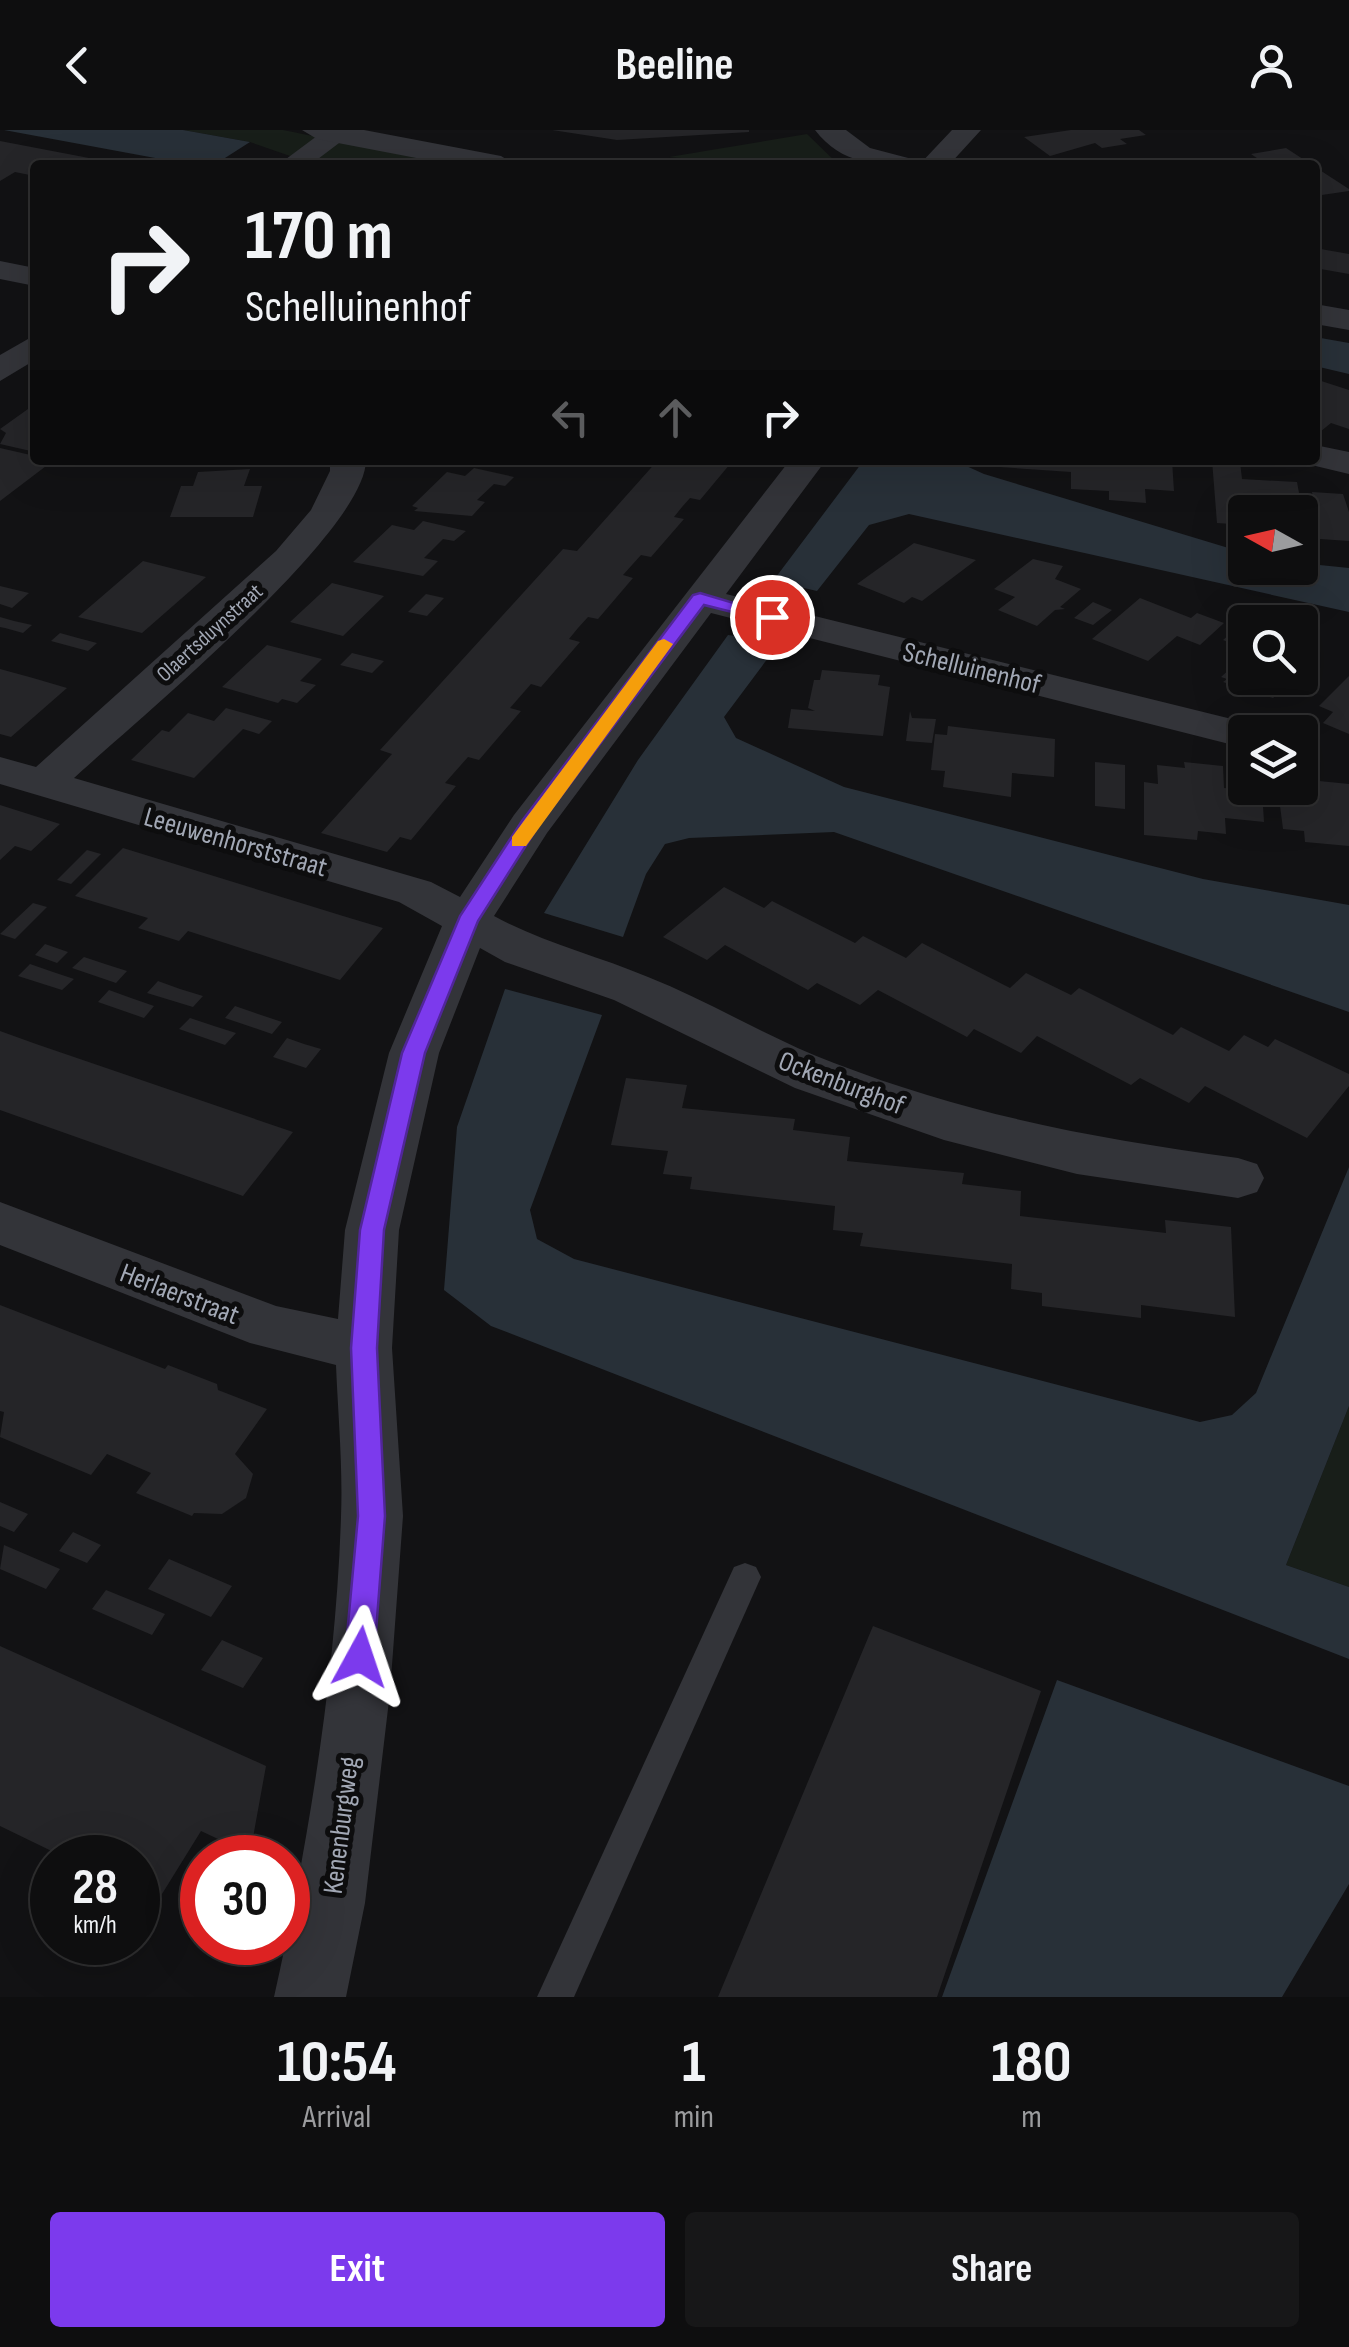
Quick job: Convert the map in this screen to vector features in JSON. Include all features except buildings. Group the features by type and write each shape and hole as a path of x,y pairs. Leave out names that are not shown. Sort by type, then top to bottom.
{"street":[{"path":"830,130 860,154 883,160"},
{"path":"937,160 967,130"},
{"path":"297,160 327,132 475,160"},
{"path":"0,270 30,277"},
{"path":"1320,315 1349,320"},
{"path":"0,371 30,349"},
{"path":"1320,457 1349,464"},
{"name":"Olaertsduynstraat","path":"42,784 290,559 328,514 348,465"},
{"name":"Kenenburgweg","path":"310,1997 330,1904 372,1516 364,1348 372,1230 414,1053 467,921 530,825 804,465"},
{"name":"Schelluinenhof","path":"700,598 1228,730"},
{"name":"Leeuwenhorststraat","path":"0,770 415,892 467,921"},
{"name":"Ockenburghof","path":"467,921 522,951 632,988 812,1075 962,1128 1077,1156 1238,1178"},
{"name":"Herlaerstraat","path":"0,1223 270,1328 364,1348"}],"lane":[{"path":"555,1997 744,1577"}],"shaded area":[{"path":"4,130 183,130 250,142 222,160 166,160"},
{"path":"183,130 283,130 431,160 302,160 250,142"},
{"path":"807,134 834,160 704,160 669,157"},
{"path":"1320,338 1349,343 1349,374 1320,367"},
{"path":"860,465 964,465 1228,548 1228,585 1318,585 1318,565 1349,568 1349,612 909,514 869,525 817,591 773,581"},
{"path":"728,635 768,640 774,650 724,717 736,738 844,787 1203,879 1349,905 1349,1012 834,832 689,838 665,844 646,874 623,937 544,913 638,760"},
{"path":"505,989 602,1015 530,1210 537,1239 574,1259 1200,1422 1232,1415 1256,1393 1349,1167 1349,1406 1286,1565 1349,1587 1349,1659 491,1326 444,1290 457,1127"},
{"path":"1349,1406 1349,1587 1286,1565"},
{"path":"1057,1680 1349,1786 1349,1884 1282,1997 942,1997"}],"slow traffic":[{"path":"519,842 664,644"}],"route":[{"path":"360,1657 372,1516 364,1348 372,1230 414,1053 467,921 530,825 700,598 772,617"}]}
